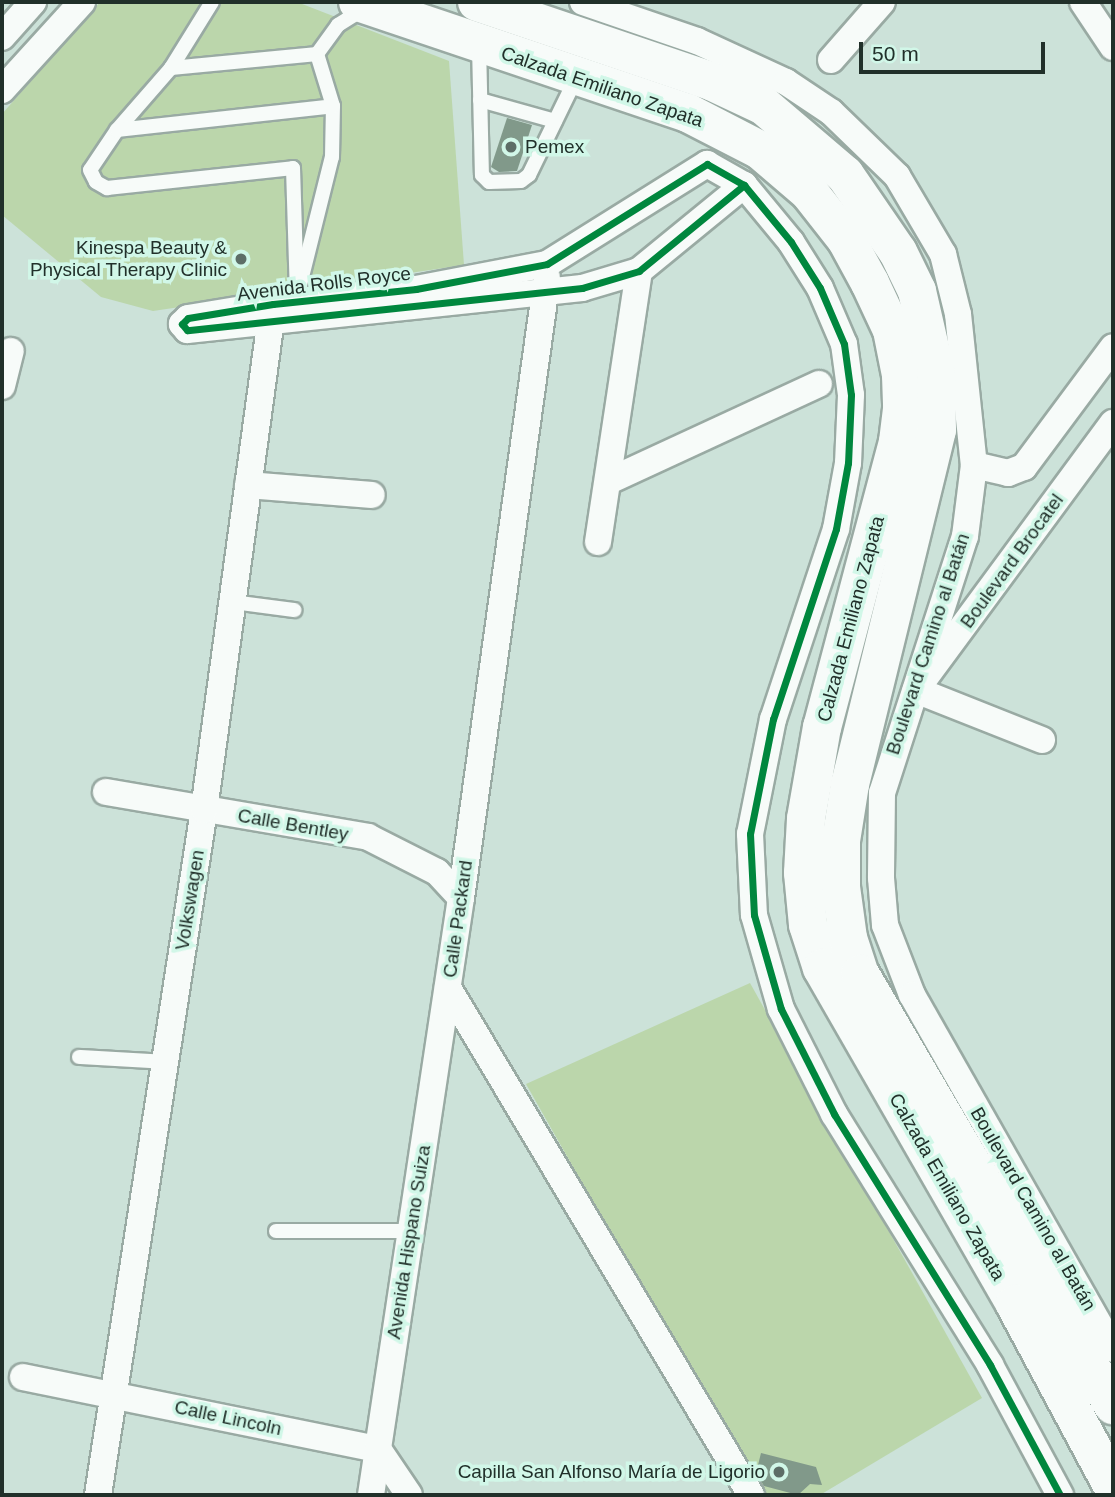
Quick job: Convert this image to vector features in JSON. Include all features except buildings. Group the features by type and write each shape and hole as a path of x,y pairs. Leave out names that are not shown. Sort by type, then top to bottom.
{"main road":[{"name":"Calzada Emiliano Zapata","path":"477,2 713,82 764,106 845,175 891,241 917,291 936,374 937,430 850,784 841,853 848,938 860,974 1113,1405"},
{"name":"Calzada Emiliano Zapata","path":"363,4 688,113 760,150 809,192 846,239 892,330 901,375 898,442 820,740 806,819 803,873 808,925 822,968 1015,1304 1113,1487"}],"street":[{"path":"2,37 33,2"},
{"path":"2,90 82,2"},
{"name":"Boulevard Camino al Batán","path":"583,2 697,41 786,82 831,112 897,176 943,254 953,282 974,465 965,536 882,793 881,878 886,925 912,996 1113,1349"},
{"path":"831,60 882,2"},
{"path":"1083,2 1113,47"},
{"path":"547,264 699,167 715,166 744,184 820,288 844,344 851,395 848,463 836,529 773,719 750,834 749,876 757,928 781,1009 834,1114 990,1364 1060,1495"},
{"path":"598,542 611,480 639,271 744,184"},
{"name":"Calle Packard","path":"547,264 547,294 448,988 751,1495"},
{"name":"Avenida Rolls Royce","path":"272,311 416,289 547,264"},
{"name":"Avenida Rolls Royce","path":"272,311 547,294 639,271"},
{"name":"Volkswagen","path":"98,1495 204,810 272,311"},
{"path":"974,465 1008,473 1024,467 1113,347"},
{"path":"2,386 11,351"},
{"path":"611,480 818,384"},
{"name":"Boulevard Brocatel","path":"916,690 1113,424"},
{"path":"248,485 372,495"},
{"path":"916,690 1042,740"},
{"name":"Calle Bentley","path":"106,792 368,837 437,872 461,898"},
{"name":"Avenida Hispano Suiza","path":"371,1495 448,988"},
{"name":"Calle Lincoln","path":"23,1377 378,1449"},
{"path":"378,1449 410,1495"}],"lane":[{"path":"212,2 171,68 117,130 90,170 96,182 107,188 293,168 297,297 332,157 333,106 317,54"},
{"path":"171,68 317,54 338,25 363,4"},
{"path":"479,45 482,175 489,182 526,179 577,77"},
{"path":"480,100 555,121"},
{"path":"117,130 333,106"},
{"path":"233,602 294,610"},
{"path":"79,1057 165,1062"},
{"path":"276,1231 411,1231"}],"green space":[{"path":"100,2 297,2 449,61 464,265 153,311 101,297 2,215 2,114"},
{"path":"750,983 982,1398 820,1495 759,1495 526,1084"}],"cycle path":[{"path":"744,185 639,271 582,288 187,330 182,324 188,318 273,304 416,289 547,264 707,164 744,185 791,242 820,288 844,344 851,395 848,463 836,529 773,719 750,834 754,915 781,1009 834,1114 990,1365 1060,1495"}],"place":[{"name":"Pemex","path":"511,147"},
{"name":"Kinespa Beauty & Physical Therapy Clinic","path":"241,259"},
{"name":"Capilla San Alfonso María de Ligorio","path":"779,1472"}]}
